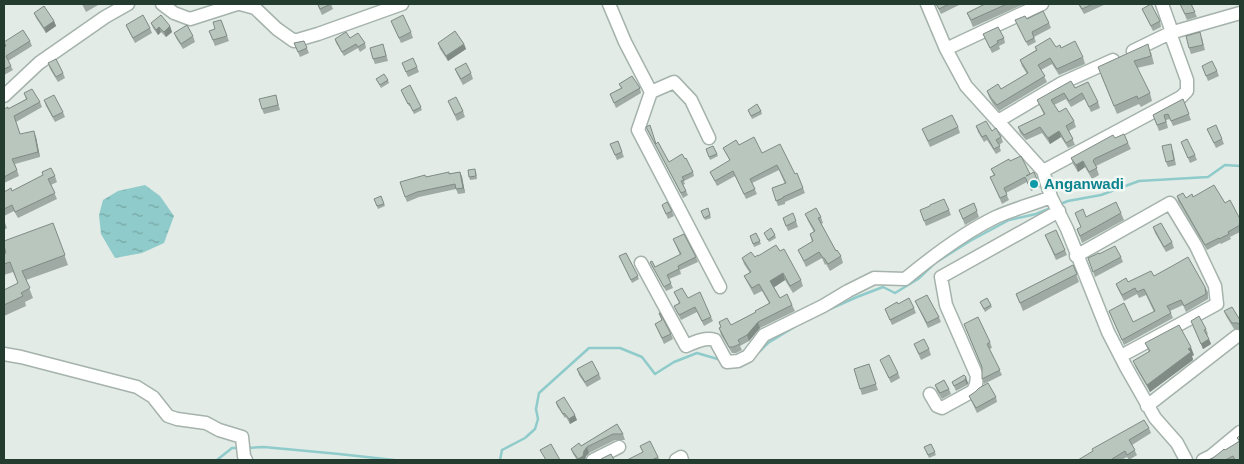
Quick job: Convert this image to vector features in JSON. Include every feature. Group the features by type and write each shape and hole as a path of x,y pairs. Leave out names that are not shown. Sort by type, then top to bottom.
{"street":[{"path":"4,96 39,63 105,16 128,4"},
{"path":"162,4 174,13 190,20 239,4 255,8 277,29 294,41 402,4"},
{"path":"610,4 625,42 651,92 638,130 720,287"},
{"path":"927,4 946,49 966,86 1043,171 1108,332 1154,418 1177,443 1186,460"},
{"path":"946,49 1042,4"},
{"path":"1043,171 1181,97 1187,91 1187,80 1162,4"},
{"path":"998,121 1062,83 1171,32 1240,14"},
{"path":"651,92 674,82 691,100 709,138"},
{"path":"1076,256 1170,203 1196,246 1214,286 1217,304 1120,356"},
{"path":"641,263 686,346 697,341 715,340 727,362 738,361 748,356 764,335 874,278 905,278 933,256 996,217 1055,204"},
{"path":"930,394 937,406 942,408 973,391 978,376 946,305 941,277 1055,204"},
{"path":"1147,406 1237,336"},
{"path":"4,354 137,387 153,397 168,416 206,423 242,438 245,458"},
{"path":"1203,460 1211,456 1240,432"},
{"path":"593,460 619,447"},
{"path":"676,460 681,457 682,460"}],"water":[{"path":"145,185 160,196 174,216 164,243 142,253 115,258 101,234 99,215 103,200 118,191"}],"building":[{"path":"318,4 331,4 320,9"},
{"path":"936,4 949,4 939,9"},
{"path":"985,4 1007,4 971,20 967,13"},
{"path":"1079,4 1093,4 1082,9"},
{"path":"1151,4 1160,21 1151,26 1142,9"},
{"path":"1180,4 1191,4 1195,12 1185,14"},
{"path":"44,6 54,21 44,28 34,13"},
{"path":"1043,11 1049,23 1032,32 1034,38 1026,42 1015,20 1025,16 1027,19"},
{"path":"143,15 150,28 133,38 126,25"},
{"path":"161,15 170,26 164,32 159,27 156,30 151,23"},
{"path":"403,15 411,32 399,38 391,21"},
{"path":"221,20 227,36 213,40 209,31 215,29 213,22"},
{"path":"187,25 193,36 181,44 174,33"},
{"path":"998,27 1004,38 997,41 998,43 990,48 983,34"},
{"path":"23,30 30,41 6,56 11,66 4,69 4,47 6,46 4,42"},
{"path":"455,31 464,44 446,56 438,43"},
{"path":"346,32 350,38 358,33 365,43 358,47 356,44 342,52 335,39"},
{"path":"1200,32 1203,45 1189,48 1186,36"},
{"path":"1050,38 1056,47 1060,45 1061,48 1075,41 1083,57 1057,69 1050,58 1038,65 1045,76 997,105 987,91 998,84 1001,89 1028,73 1020,60 1037,50 1035,47"},
{"path":"304,41 307,48 298,52 294,43"},
{"path":"383,44 386,56 373,59 370,48"},
{"path":"1148,44 1151,56 1134,61 1150,93 1138,99 1137,96 1114,106 1098,67"},
{"path":"413,58 417,67 406,72 402,63"},
{"path":"56,59 63,73 56,77 48,63"},
{"path":"1212,61 1217,71 1206,76 1202,66"},
{"path":"466,63 471,73 461,79 455,69"},
{"path":"384,74 388,80 380,85 376,79"},
{"path":"632,76 640,88 614,103 610,94 622,88 619,84"},
{"path":"1071,81 1075,88 1088,82 1098,102 1089,107 1082,93 1069,101 1064,93 1051,100 1059,112 1066,108 1074,121 1066,126 1073,139 1066,143 1059,131 1048,138 1040,127 1024,135 1018,127 1045,114 1037,100"},
{"path":"410,85 421,107 413,111 401,90"},
{"path":"32,89 40,102 14,116 20,134 34,131 38,152 12,159 17,170 4,177 4,109 8,107 8,109 27,99 24,93"},
{"path":"54,95 63,112 53,117 44,100"},
{"path":"276,95 278,105 262,109 259,99"},
{"path":"456,97 463,111 455,115 448,101"},
{"path":"1183,99 1189,114 1171,121 1168,114 1164,115 1166,122 1157,125 1153,115"},
{"path":"757,104 761,111 751,116 748,110"},
{"path":"952,115 958,127 928,141 922,129"},
{"path":"986,121 992,131 996,128 1001,137 996,140 1000,146 994,149 986,135 982,137 976,126"},
{"path":"650,125 656,144 658,142 669,162 682,154 686,158 693,172 682,177 684,180 681,181 686,191 681,193 646,127"},
{"path":"1216,125 1222,139 1214,143 1207,129"},
{"path":"1124,134 1128,143 1094,159 1093,161 1097,168 1089,172 1083,161 1076,165 1071,158 1113,135 1115,138"},
{"path":"754,137 762,153 780,144 795,174 797,173 803,188 776,201 772,188 786,183 777,165 750,179 755,189 744,194 733,171 715,181 710,172 730,160 723,148 736,140 739,145"},
{"path":"1187,139 1195,155 1188,158 1181,142"},
{"path":"618,141 622,152 615,155 610,144"},
{"path":"1171,144 1174,160 1166,162 1162,146"},
{"path":"713,146 717,154 709,157 706,149"},
{"path":"1021,156 1030,174 1034,172 1038,182 1029,186 1025,177 1004,188 1007,195 1000,198 990,177 995,175 991,169 1009,159 1010,161"},
{"path":"51,168 55,176 48,179 55,193 15,212 12,205 4,209 4,192 11,188 12,191 43,175 42,172"},
{"path":"475,169 476,176 469,177 468,170"},
{"path":"449,172 449,174 460,172 463,188 456,189 455,184 417,192 405,197 400,182 425,175 426,177"},
{"path":"1214,185 1225,203 1230,200 1240,219 1240,225 1228,232 1229,234 1205,245 1177,196 1183,193 1186,198 1192,194 1193,197"},
{"path":"381,196 384,204 377,206 374,199"},
{"path":"944,199 949,210 924,221 920,210"},
{"path":"667,202 672,211 666,214 662,205"},
{"path":"1116,202 1121,213 1080,236 1077,229 1081,227 1075,213 1083,209 1086,217"},
{"path":"974,203 977,211 963,219 959,210"},
{"path":"708,208 710,215 704,218 701,211"},
{"path":"816,208 821,217 818,218 836,251 841,256 828,264 819,252 804,261 798,250 813,241 810,234 815,231 805,214"},
{"path":"793,213 796,221 786,226 783,218"},
{"path":"53,223 65,255 22,271 30,288 21,293 23,296 4,305 4,290 18,283 10,262 4,264 4,254 6,253 4,241"},
{"path":"1161,223 1172,242 1164,247 1153,227"},
{"path":"771,228 775,235 768,240 764,233"},
{"path":"1056,230 1065,250 1055,255 1045,235"},
{"path":"756,233 760,241 753,244 750,236"},
{"path":"684,234 696,257 678,266 679,269 667,275 671,283 664,287 650,262 652,261 655,267 681,254 673,239"},
{"path":"776,245 780,251 784,249 801,280 790,286 783,273 770,281 780,298 787,294 792,305 758,322 747,335 738,340 740,344 729,347 719,328 721,327 719,322 727,318 731,325 770,303 759,284 752,288 744,276 751,272 742,258 751,252 755,257 758,256"},
{"path":"1115,246 1121,257 1093,272 1088,258"},
{"path":"626,253 638,276 631,280 619,256"},
{"path":"1188,257 1205,287 1206,294 1184,306 1181,300 1167,306 1171,313 1122,340 1109,311 1124,303 1133,322 1155,311 1144,289 1137,292 1135,288 1122,295 1116,284 1126,278 1128,282 1151,271 1154,276"},
{"path":"1073,265 1077,274 1020,303 1016,294"},
{"path":"682,288 688,298 700,292 711,317 702,321 695,307 679,315 674,306 680,303 674,292"},
{"path":"927,295 939,317 927,323 915,301"},
{"path":"909,298 914,308 890,320 885,309"},
{"path":"987,298 991,305 984,309 980,302"},
{"path":"1232,307 1240,320 1240,325 1232,323 1224,311"},
{"path":"659,313 671,334 662,338 655,324 662,320"},
{"path":"1199,316 1209,339 1201,344 1191,321"},
{"path":"978,317 990,342 987,344 1000,370 982,379 982,367 964,324"},
{"path":"1179,325 1191,347 1188,349 1191,352 1147,385 1133,361 1150,351 1145,343"},
{"path":"924,339 929,349 919,354 914,344"},
{"path":"889,355 898,373 889,378 880,360"},
{"path":"592,361 599,374 585,382 577,369"},
{"path":"869,364 876,384 860,389 854,369"},
{"path":"964,375 966,377 965,380 954,386 952,382"},
{"path":"944,380 949,389 940,393 935,385"},
{"path":"988,383 996,397 976,408 969,396"},
{"path":"564,397 575,415 569,419 563,414 556,402"},
{"path":"1144,420 1149,428 1129,440 1135,450 1127,455 1125,451 1113,460 1078,460 1093,451 1092,449"},
{"path":"617,424 623,434 613,434 587,447 583,456 578,459 571,449 579,443 581,446"},
{"path":"650,441 658,457 652,460 627,460 643,452 640,446"},
{"path":"1240,441 1240,460 1235,460 1233,456 1225,460 1208,460 1224,449"},
{"path":"551,444 560,460 546,460 540,450"},
{"path":"931,444 935,452 928,455 924,447"},
{"path":"611,454 614,460 601,460 601,459"}],"waterway":[{"path":"1058,205 1068,201 1101,195 1139,181 1208,177 1225,165 1240,166"},
{"path":"830,309 883,287 895,293 918,279 935,263 970,241 1009,220 1036,214 1051,208"},
{"path":"760,351 768,343 796,326"},
{"path":"500,460 502,450 525,438 535,429 538,419 536,409 539,393 589,348 620,348 642,357 655,374 674,362 697,353 721,360"},
{"path":"247,448 264,447 394,460"},
{"path":"217,460 232,448 239,448"}],"place":[{"name":"Anganwadi","path":"1034,184"}]}
